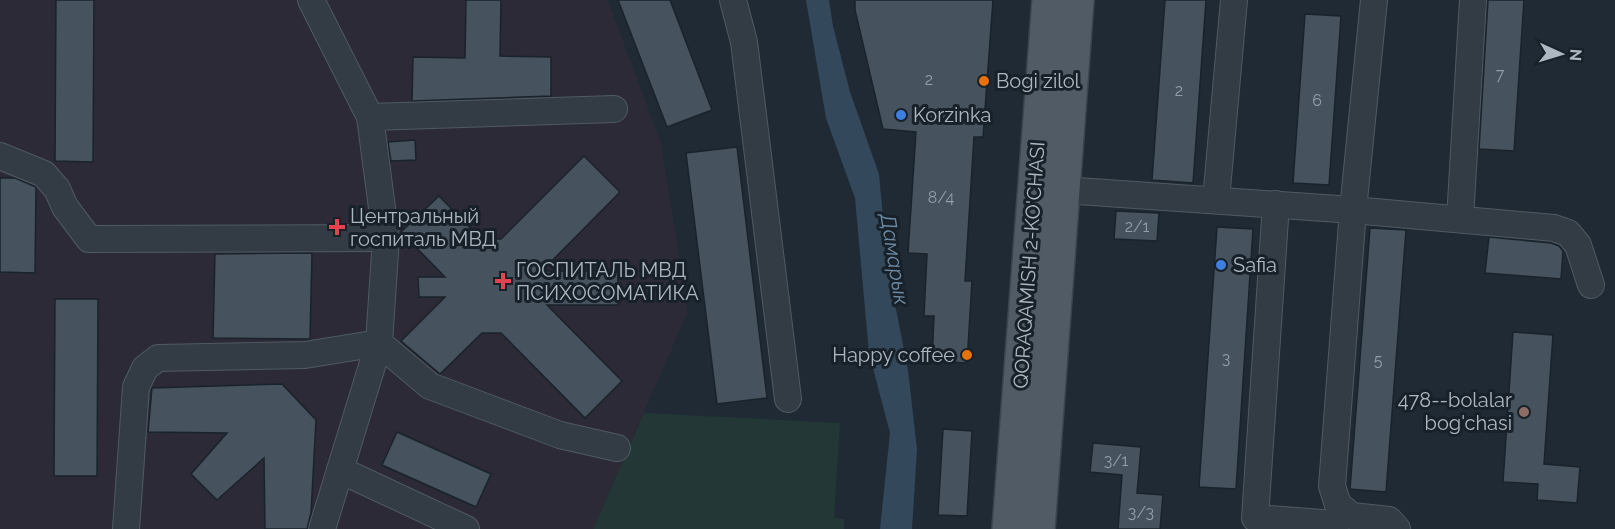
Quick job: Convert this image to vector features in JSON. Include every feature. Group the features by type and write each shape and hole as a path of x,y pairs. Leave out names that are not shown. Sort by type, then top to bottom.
{"main road":[{"name":"QORAQAMISH 2-KO'CHASI","path":"1009,529 1049,0"},
{"name":"QORAQAMISH 2-KO'CHASI","path":"1038,529 1077,0"}],"lane":[{"path":"311,0 370,117 386,238 379,343 322,529"},
{"path":"733,0 744,42 788,399"},
{"path":"1216,200 1234,0"},
{"path":"1374,0 1353,210 1332,486 1338,505 1352,516 1389,520 1397,529"},
{"path":"1460,219 1473,0"},
{"path":"370,117 614,109"},
{"path":"0,156 44,174 57,189 65,207 89,239 386,238"},
{"path":"1062,190 1276,204 1554,228 1568,233 1578,245 1591,285"},
{"path":"1276,204 1255,518 1336,525 1343,509"},
{"path":"126,529 136,387 145,368 158,358 305,355 379,343 430,386 560,435 617,448"},
{"path":"340,470 466,529"}],"shaded area":[{"name":"Центральный госпиталь МВД","path":"0,0 608,0 661,143 688,312 593,529 0,529"}],"green space":[{"path":"644,413 840,423 834,518 844,519 844,529 593,529"}],"water":[{"path":"806,0 829,0 833,26 850,92 879,174 888,269 908,370 917,449 912,529 880,529 890,433 869,353 855,198 826,118"}],"building":[{"path":"56,0 94,0 93,162 55,161"},
{"path":"466,0 501,0 500,56 551,57 551,96 412,101 413,57 465,58"},
{"path":"618,0 670,0 712,110 667,127"},
{"path":"855,0 993,0 983,137 974,137 965,281 972,281 967,363 932,361 934,316 924,316 927,254 908,253 916,132 883,129 855,10"},
{"path":"1165,0 1206,0 1193,183 1152,180"},
{"path":"1488,0 1524,0 1514,151 1479,149"},
{"path":"1305,14 1341,16 1329,185 1293,183"},
{"path":"415,140 416,160 391,161 388,142"},
{"path":"737,147 767,398 717,404 686,153"},
{"path":"584,156 620,192 542,271 618,271 618,305 547,305 622,381 585,418 501,333 482,333 440,374 401,341 445,297 419,297 418,277 445,277 401,232 439,196 481,239 501,239"},
{"path":"0,178 15,178 36,187 35,273 0,272"},
{"path":"1116,211 1159,213 1157,241 1114,239"},
{"path":"1217,227 1253,229 1236,489 1199,487"},
{"path":"1370,228 1406,230 1386,492 1350,489"},
{"path":"1489,237 1551,243 1559,246 1563,251 1561,279 1485,273"},
{"path":"312,253 310,339 213,338 215,254"},
{"path":"55,299 98,299 97,476 54,476"},
{"path":"1513,332 1553,335 1544,464 1580,467 1577,503 1537,500 1538,484 1503,482"},
{"path":"282,384 316,420 311,513 307,529 265,529 264,458 217,500 191,474 227,433 148,432 152,388"},
{"path":"943,429 972,431 967,516 938,515"},
{"path":"397,432 491,474 476,507 382,465"},
{"path":"1093,443 1141,447 1137,493 1163,495 1160,529 1118,529 1122,475 1090,472"}],"place":[{"name":"Bogi zilol","path":"984,81"},
{"name":"Korzinka","path":"901,115"},
{"name":"Центральный госпиталь МВД","path":"337,227"},
{"name":"Safia","path":"1221,265"},
{"name":"ГОСПИТАЛЬ МВД ПСИХОСОМАТИКА","path":"503,281"},
{"name":"Happy coffee","path":"967,355"},
{"name":"478--bolalar bog'chasi","path":"1524,412"}],"water label":[{"name":"Дамарык","path":"895,259"}]}
